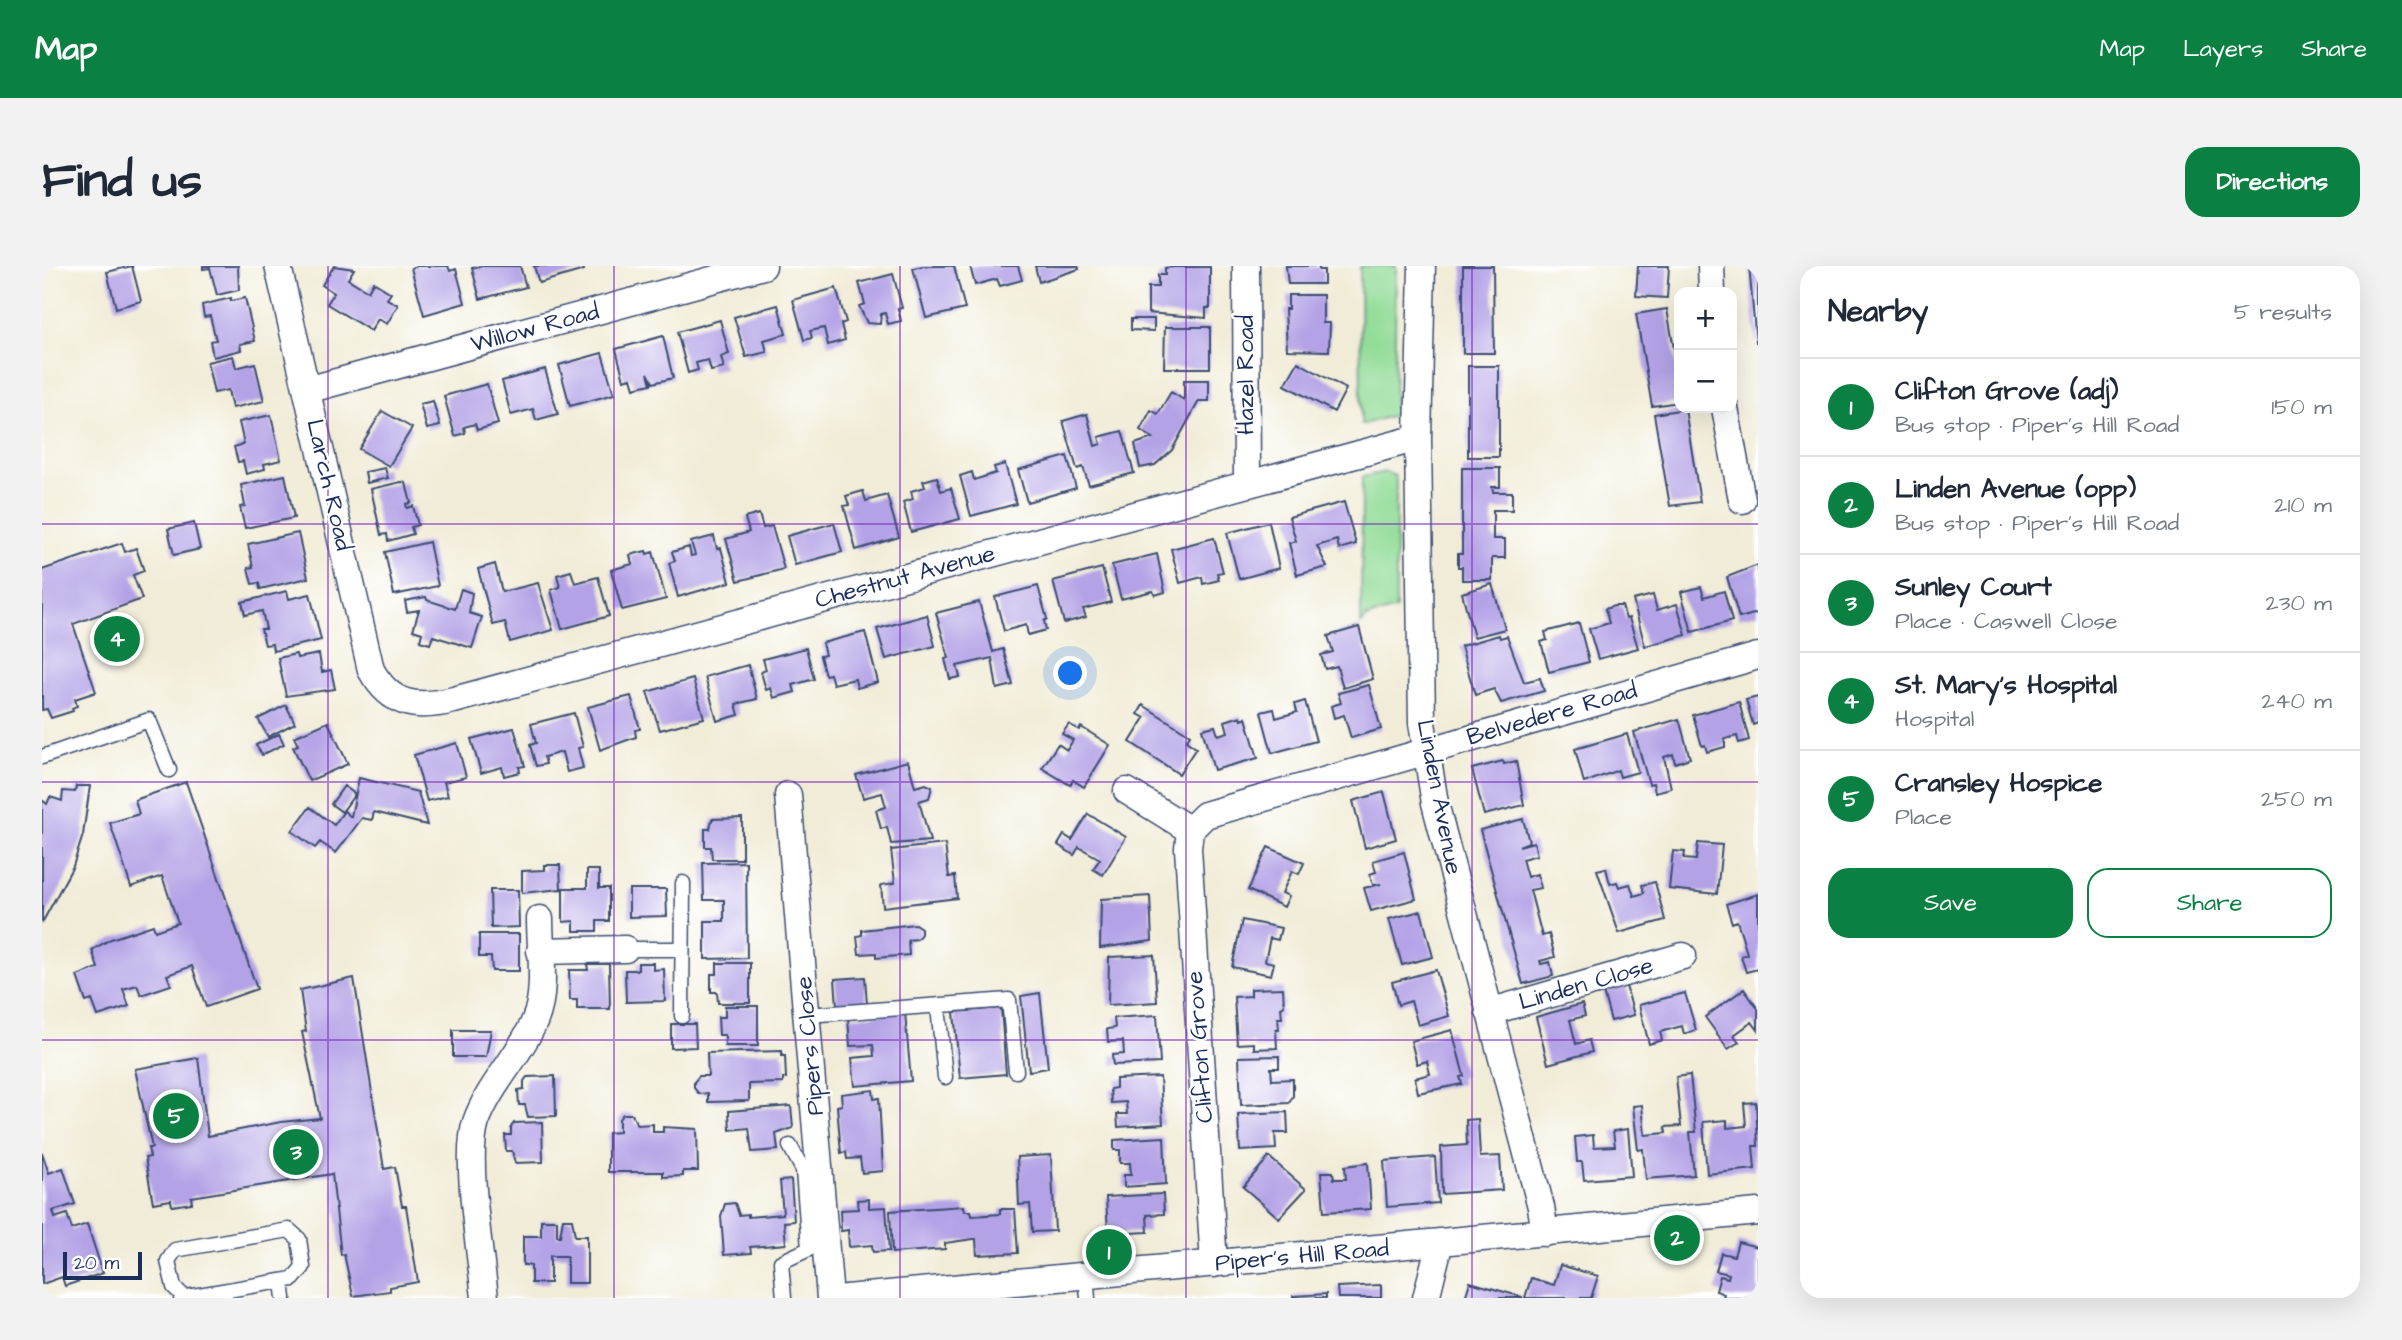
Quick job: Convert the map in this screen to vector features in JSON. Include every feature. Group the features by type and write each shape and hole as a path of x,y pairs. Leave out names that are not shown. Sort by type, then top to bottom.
{"street":[{"name":"Larch Road","path":"278,266 371,670 379,685 393,696"},
{"name":"Willow Road","path":"307,390 763,266"},
{"name":"Hazel Road","path":"1245,266 1247,484"},
{"name":"Linden Avenue","path":"1422,266 1418,438 1420,681 1426,750 1434,803 1544,1218 1545,1233"},
{"path":"1711,266 1712,287"},
{"path":"1726,413 1742,500"},
{"name":"Chestnut Avenue","path":"393,696 426,706 454,700 1418,438"},
{"name":"Belvedere Road","path":"1190,830 1205,815 1758,656"},
{"path":"1127,791 1190,830"},
{"name":"Pipers Close","path":"788,795 830,1298"},
{"name":"Clifton Grove","path":"1190,830 1188,848 1214,1264"},
{"path":"485,1298 472,1153 476,1124 490,1093 536,1018 540,990 540,919"},
{"path":"540,951 625,949"},
{"name":"Linden Close","path":"1489,1012 1683,956"},
{"name":"Piper's Hill Road","path":"846,1298 1087,1287 1214,1264 1758,1212"},
{"path":"1426,1298 1440,1242"}],"lane":[{"path":"42,757 149,720 169,769"},
{"path":"682,1016 683,883"},
{"path":"625,949 682,948"},
{"path":"807,1015 1009,1000 1016,1071"},
{"path":"938,1006 945,1077"},
{"path":"784,1298 781,1262 809,1249 803,1170 790,1146"},
{"path":"289,1230 299,1239 303,1267 293,1279 182,1298 174,1287 168,1261 175,1250 289,1230"},
{"path":"282,1282 284,1298"}],"green space":[{"path":"1360,266 1396,266 1394,415 1361,425"},
{"path":"1385,472 1395,476 1396,481 1396,609 1368,617 1361,624 1362,477"}],"building":[{"path":"132,266 141,301 116,308 107,272"},
{"path":"203,266 238,266 239,290 217,295 210,268 203,269"},
{"path":"334,266 354,269 348,279 368,291 373,282 391,293 387,299 398,305 387,324 378,319 371,331 327,304 334,293 322,285"},
{"path":"448,266 450,271 456,269 465,303 424,315 411,268"},
{"path":"520,266 526,287 480,299 472,268"},
{"path":"534,266 583,266 584,270 539,283"},
{"path":"954,266 965,309 926,318 913,268"},
{"path":"970,266 1018,266 1022,280 1000,286 997,279 975,285"},
{"path":"1035,266 1078,266 1079,269 1039,282"},
{"path":"1286,266 1319,266 1319,270 1324,270 1324,284 1288,284"},
{"path":"1463,266 1493,266 1494,353 1463,353"},
{"path":"1638,266 1669,266 1667,298 1636,296"},
{"path":"1749,266 1758,266 1758,342 1756,342"},
{"path":"1210,267 1210,308 1206,308 1206,318 1148,313 1148,287 1158,287 1158,275 1165,275 1165,268"},
{"path":"893,274 902,308 898,309 901,321 888,324 885,313 881,314 880,324 867,323 859,306 865,304 859,283"},
{"path":"836,288 846,322 841,324 845,340 828,345 824,328 810,331 812,338 804,340 793,300"},
{"path":"1288,295 1323,295 1323,323 1330,323 1329,351 1287,350 1285,309 1288,309"},
{"path":"231,298 231,301 245,298 255,341 240,344 241,350 213,357 210,341 216,340 210,316 204,317 202,305"},
{"path":"778,305 786,334 764,340 767,352 746,357 734,317"},
{"path":"1667,309 1674,349 1674,403 1652,406 1636,314"},
{"path":"1131,319 1154,319 1154,331 1131,330"},
{"path":"720,320 729,354 721,357 724,368 711,371 708,360 696,363 698,370 688,373 677,332"},
{"path":"1165,327 1210,327 1210,368 1164,368"},
{"path":"663,336 673,378 653,383 648,373 651,384 634,388 631,378 624,380 616,349"},
{"path":"602,353 614,394 570,406 559,365"},
{"path":"233,356 236,368 255,363 264,401 232,408 228,390 214,393 207,362"},
{"path":"1298,362 1346,389 1334,412 1285,385"},
{"path":"1468,366 1499,366 1499,457 1468,457"},
{"path":"545,369 558,414 536,420 533,409 511,415 502,381"},
{"path":"1184,380 1209,380 1209,401 1199,401 1172,450 1155,465 1140,468 1135,444 1153,438 1140,430 1151,410 1158,414 1171,392 1184,400"},
{"path":"487,384 498,424 477,430 475,424 464,427 465,433 455,436 444,396"},
{"path":"433,401 440,426 427,429 420,404"},
{"path":"382,411 412,428 389,466 359,449"},
{"path":"1674,411 1674,413 1686,413 1700,502 1670,506 1654,414"},
{"path":"1087,414 1095,446 1101,444 1099,437 1122,431 1134,473 1089,485 1083,467 1077,469 1063,421"},
{"path":"271,415 281,460 264,464 265,469 246,474 243,461 238,462 234,447 244,444 239,422"},
{"path":"1067,456 1076,488 1027,502 1018,470"},
{"path":"1005,464 1016,504 971,516 960,476 972,472 974,480 996,473 994,467"},
{"path":"385,468 388,478 367,483 365,472"},
{"path":"1462,468 1500,468 1500,487 1492,487 1493,492 1512,492 1512,510 1493,510 1493,539 1505,539 1505,558 1492,558 1492,580 1462,580 1462,567 1458,567 1458,554 1462,554"},
{"path":"285,475 294,518 245,528 240,507 245,506 241,485"},
{"path":"937,477 941,491 951,488 960,519 911,532 903,502 913,499 911,491 925,487 923,481"},
{"path":"406,483 411,503 406,504 407,508 413,506 418,525 411,527 413,534 388,541 387,534 381,535 371,489"},
{"path":"863,491 866,501 887,495 899,537 856,550 844,506 849,505 846,496"},
{"path":"1344,502 1356,544 1339,549 1337,540 1317,546 1327,567 1297,575 1289,543 1296,541 1289,517"},
{"path":"759,514 763,528 772,526 784,569 738,581 726,539 749,532 745,518"},
{"path":"1269,522 1279,568 1239,579 1227,533"},
{"path":"194,523 200,549 174,555 168,529"},
{"path":"834,523 842,552 795,565 787,536"},
{"path":"298,533 308,578 260,589 259,583 252,584 248,568 253,567 248,544"},
{"path":"714,536 717,549 721,548 730,582 678,597 669,563 675,561 672,552 689,547 691,556 695,555 691,542"},
{"path":"1214,538 1223,572 1217,573 1219,580 1203,584 1202,577 1180,583 1171,549"},
{"path":"429,542 438,586 394,595 385,552"},
{"path":"122,543 125,552 136,548 144,571 133,575 142,599 73,624 96,692 75,699 77,706 72,708 73,711 51,718 47,709 42,710 42,570"},
{"path":"646,551 647,554 653,552 666,599 622,610 611,570 632,564 630,555"},
{"path":"1157,554 1165,592 1155,595 1153,591 1121,599 1112,565"},
{"path":"495,564 502,592 538,583 553,630 510,642 505,622 493,625 478,569"},
{"path":"1758,565 1758,613 1739,618 1727,577"},
{"path":"1102,568 1111,602 1083,609 1086,617 1064,623 1053,581"},
{"path":"571,571 575,583 598,577 609,616 562,629 551,590 560,587 557,575"},
{"path":"1492,584 1505,629 1474,637 1462,593"},
{"path":"1038,586 1047,619 1044,621 1046,630 1028,635 1026,625 1004,631 995,597"},
{"path":"1701,587 1704,597 1724,591 1732,621 1692,632 1681,592"},
{"path":"461,589 472,593 469,613 482,617 472,648 433,636 430,644 420,641 422,633 413,630 419,610 407,612 405,601 426,597 427,600 455,609"},
{"path":"287,591 289,599 310,594 321,640 273,651 272,644 265,645 261,629 266,629 262,611 245,615 242,602"},
{"path":"1653,595 1657,610 1677,604 1686,635 1645,646 1633,600"},
{"path":"979,602 993,652 1003,649 1013,685 997,689 992,658 957,666 960,677 950,679 945,659 949,658 936,613"},
{"path":"1622,606 1626,619 1629,618 1638,648 1598,659 1589,629 1609,623 1605,609"},
{"path":"927,615 935,646 886,659 877,629"},
{"path":"1579,623 1589,662 1549,672 1541,642 1547,640 1545,632"},
{"path":"1359,627 1373,679 1343,688 1337,666 1325,669 1321,655 1333,652 1328,636"},
{"path":"865,632 878,682 857,688 855,679 833,684 830,674 825,675 820,656 825,655 822,643"},
{"path":"1499,635 1500,638 1507,636 1524,682 1540,678 1544,691 1501,703 1494,689 1475,695 1461,646"},
{"path":"806,648 814,679 793,685 795,692 774,698 771,688 766,690 761,672 766,670 763,659"},
{"path":"296,654 297,658 319,654 322,672 331,670 335,689 286,696 278,658"},
{"path":"748,665 757,699 736,704 739,715 717,721 705,677"},
{"path":"693,679 704,718 660,730 647,692"},
{"path":"1369,685 1381,729 1351,738 1344,715 1334,718 1331,706 1341,703 1338,693"},
{"path":"631,696 640,729 635,730 636,737 600,750 588,707"},
{"path":"1758,697 1758,723 1753,725 1746,700"},
{"path":"1305,701 1316,741 1272,753 1261,712 1274,709 1276,718 1297,712 1295,704"},
{"path":"1739,702 1749,740 1739,743 1737,736 1725,739 1725,747 1707,752 1705,745 1702,746 1693,715"},
{"path":"286,705 295,723 268,737 258,719"},
{"path":"1143,705 1190,735 1186,741 1196,748 1179,774 1130,742 1145,718 1138,714"},
{"path":"574,713 583,747 578,748 583,768 567,772 562,752 544,757 546,764 536,766 530,745 536,743 531,724"},
{"path":"1241,716 1242,720 1246,718 1258,758 1214,770 1202,729 1215,726 1218,735 1228,732 1225,721"},
{"path":"1679,719 1690,758 1675,763 1673,754 1664,757 1671,788 1655,792 1653,783 1649,784 1634,732"},
{"path":"328,722 348,764 309,781 293,747 298,745 294,737"},
{"path":"1069,724 1079,730 1081,727 1110,745 1084,787 1073,780 1070,785 1042,768 1058,744 1067,750 1073,740 1062,734"},
{"path":"514,728 525,766 519,767 520,772 504,776 502,767 481,773 471,739"},
{"path":"279,734 284,744 262,755 256,745"},
{"path":"1627,734 1638,772 1620,777 1618,770 1584,783 1575,749"},
{"path":"457,743 466,777 444,782 448,796 427,801 414,755"},
{"path":"908,761 915,787 926,784 932,787 929,798 919,801 930,841 891,844 887,827 881,829 876,810 886,807 882,793 863,798 856,775"},
{"path":"1503,761 1504,764 1516,761 1524,805 1484,815 1472,769"},
{"path":"359,778 418,792 427,825 374,812 372,820 362,818 336,853 320,842 315,848 292,831 310,807 334,825 344,811 351,817"},
{"path":"186,782 257,989 206,1007 192,966 167,975 171,985 141,995 137,985 123,989 129,1006 98,1016 92,1000 86,1002 77,976 98,968 92,950 111,939 153,925 155,931 178,923 162,876 131,887 110,823 139,814 135,800"},
{"path":"76,786 90,786 83,835 73,866 42,923 42,800 47,804 50,797 62,801 63,791 75,792"},
{"path":"344,786 355,794 342,812 331,804"},
{"path":"1384,792 1396,839 1365,848 1353,801"},
{"path":"1088,814 1126,837 1103,875 1093,869 1100,859 1079,847 1074,855 1058,845 1064,835 1072,840"},
{"path":"742,818 742,859 712,859 711,847 705,847 705,829 710,829 712,819"},
{"path":"1523,819 1529,842 1519,846 1534,842 1537,855 1522,859 1527,877 1537,874 1541,888 1530,890 1542,936 1549,934 1555,957 1540,961 1541,964 1550,962 1553,976 1523,984 1480,830"},
{"path":"1698,843 1722,845 1717,894 1669,889 1673,851 1685,852 1684,859 1696,860"},
{"path":"945,844 949,877 955,876 957,898 883,907 881,885 895,883 891,850"},
{"path":"1268,847 1304,863 1299,874 1292,871 1282,893 1289,896 1284,907 1248,890"},
{"path":"1404,852 1416,899 1371,911 1364,888 1381,884 1373,885 1370,874 1376,872 1373,861"},
{"path":"746,862 747,958 705,959 705,921 724,921 724,900 704,900 703,863"},
{"path":"545,865 560,865 561,889 522,893 522,871 545,870"},
{"path":"1606,868 1610,884 1617,882 1619,887 1630,884 1634,896 1644,893 1642,885 1655,882 1665,920 1619,933 1597,870"},
{"path":"587,870 599,870 599,888 609,888 609,921 597,921 597,931 574,931 574,921 563,922 563,888 587,888"},
{"path":"629,889 666,889 667,916 629,917"},
{"path":"490,890 518,890 519,927 491,928"},
{"path":"1758,894 1758,969 1746,972 1741,956 1747,954 1742,936 1737,921 1732,923 1726,904"},
{"path":"1150,896 1152,941 1100,948 1101,899"},
{"path":"1421,911 1433,957 1402,965 1389,919"},
{"path":"1242,920 1281,928 1278,940 1270,938 1265,961 1274,963 1271,975 1232,967"},
{"path":"915,924 921,928 921,934 917,939 908,940 909,955 876,958 876,953 859,954 857,936 862,935 862,930"},
{"path":"479,934 519,934 519,971 492,971 491,957 479,957"},
{"path":"1154,955 1157,1002 1108,1005 1109,957"},
{"path":"638,963 653,963 653,970 664,969 665,1001 626,1002 625,970 638,970"},
{"path":"717,963 750,963 750,1003 718,1003 717,992 711,992 711,974 717,974"},
{"path":"587,964 609,964 610,1009 577,1009 577,1000 570,1000 569,970 588,970"},
{"path":"1436,970 1449,1016 1418,1025 1411,1001 1398,1005 1392,982"},
{"path":"865,977 867,1004 837,1006 835,979"},
{"path":"354,978 384,1169 395,1167 402,1206 406,1206 418,1282 390,1287 390,1291 353,1296 344,1254 341,1255 332,1174 191,1197 192,1203 172,1206 171,1200 153,1203 145,1158 150,1157 148,1148 152,1148 135,1069 198,1058 208,1136 281,1122 320,1118 302,1032 306,1031 300,990"},
{"path":"1626,986 1634,1015 1611,1021 1603,992"},
{"path":"1283,988 1282,1018 1278,1018 1279,1030 1276,1030 1277,1048 1254,1049 1254,1043 1237,1044 1234,997 1251,996 1251,989"},
{"path":"1744,989 1758,1009 1758,1030 1752,1022 1734,1035 1739,1042 1728,1049 1705,1017"},
{"path":"1040,993 1048,1068 1029,1071 1021,996"},
{"path":"1685,993 1696,1030 1684,1034 1682,1026 1660,1032 1662,1040 1649,1044 1639,1005"},
{"path":"1582,1004 1585,1016 1570,1020 1576,1044 1589,1040 1592,1052 1548,1064 1536,1017"},
{"path":"725,1006 758,1006 758,1046 725,1046 725,1035 719,1035 718,1017 725,1017"},
{"path":"1001,1008 1006,1074 960,1078 954,1012"},
{"path":"905,1012 911,1081 855,1086 852,1058 874,1056 873,1045 850,1046 848,1017"},
{"path":"1157,1015 1160,1063 1113,1065 1112,1055 1124,1054 1123,1041 1108,1042 1107,1029 1115,1028 1114,1018"},
{"path":"671,1024 695,1024 696,1047 671,1048"},
{"path":"453,1030 491,1030 486,1057 453,1057"},
{"path":"1452,1030 1464,1076 1460,1077 1462,1084 1418,1093 1415,1078 1430,1074 1427,1061 1417,1064 1411,1041"},
{"path":"782,1051 782,1056 785,1056 786,1078 783,1078 783,1083 749,1084 749,1101 708,1102 708,1093 699,1094 694,1088 694,1082 699,1076 708,1076 707,1053"},
{"path":"1279,1056 1279,1068 1271,1068 1272,1080 1293,1079 1293,1096 1289,1103 1241,1105 1239,1057"},
{"path":"1690,1075 1696,1132 1690,1132 1694,1175 1646,1179 1643,1149 1638,1150 1633,1106 1642,1105 1645,1135 1666,1133 1665,1127 1681,1126 1676,1077"},
{"path":"555,1076 556,1116 528,1117 525,1105 519,1105 518,1090 524,1089 527,1077"},
{"path":"1160,1077 1163,1124 1118,1127 1117,1114 1127,1114 1126,1102 1111,1103 1110,1089 1116,1088 1116,1079"},
{"path":"873,1090 874,1099 879,1098 883,1171 862,1173 860,1158 847,1159 846,1152 841,1153 837,1106 842,1105 841,1094"},
{"path":"1756,1102 1758,1146 1753,1146 1755,1169 1707,1174 1703,1122 1727,1120 1727,1128 1746,1126 1744,1103"},
{"path":"791,1106 793,1128 776,1134 778,1150 752,1152 749,1128 730,1130 729,1111"},
{"path":"1287,1112 1288,1133 1275,1133 1276,1149 1240,1151 1238,1114"},
{"path":"623,1114 632,1114 637,1125 653,1124 653,1132 663,1132 663,1127 697,1129 698,1171 683,1171 683,1176 663,1177 663,1172 608,1172 608,1133 619,1132 619,1119"},
{"path":"1478,1119 1480,1157 1500,1156 1502,1190 1442,1194 1441,1147 1467,1145 1466,1120"},
{"path":"542,1122 543,1162 515,1163 512,1151 506,1151 505,1135 511,1135 514,1123"},
{"path":"1628,1129 1632,1176 1584,1180 1582,1162 1577,1162 1575,1137 1593,1135 1594,1147 1615,1146 1613,1131"},
{"path":"1164,1137 1166,1184 1124,1187 1124,1175 1131,1175 1130,1163 1120,1163 1120,1150 1114,1150 1114,1140"},
{"path":"42,1153 49,1173 63,1168 75,1204 53,1211 55,1218 67,1214 72,1229 87,1224 103,1273 65,1286 62,1277 42,1284"},
{"path":"1051,1155 1055,1231 1032,1232 1030,1204 1019,1205 1017,1157"},
{"path":"1269,1157 1306,1189 1279,1218 1243,1187"},
{"path":"1435,1157 1438,1203 1387,1207 1384,1161"},
{"path":"1368,1163 1371,1209 1324,1212 1321,1172 1333,1172 1334,1179 1346,1179 1345,1166"},
{"path":"791,1180 794,1221 784,1222 786,1244 750,1247 751,1253 724,1255 721,1216 725,1204 735,1203 739,1215 748,1214 748,1217 783,1214 780,1181"},
{"path":"1163,1194 1164,1214 1147,1215 1148,1232 1108,1234 1106,1197"},
{"path":"869,1199 869,1208 886,1207 889,1251 873,1252 872,1245 849,1247 848,1230 841,1231 840,1210 858,1209 857,1200"},
{"path":"964,1206 965,1211 971,1211 972,1216 1000,1214 1000,1209 1015,1209 1018,1253 977,1255 976,1239 973,1239 945,1243 945,1249 892,1253 890,1211"},
{"path":"563,1219 572,1219 575,1236 587,1236 587,1283 567,1283 567,1256 550,1256 550,1283 531,1283 531,1265 523,1265 523,1236 541,1236 541,1220 557,1220 557,1236 560,1236"},
{"path":"1738,1242 1758,1247 1758,1298 1726,1298 1723,1297 1724,1294 1716,1291 1720,1276 1728,1278 1729,1274 1716,1271 1721,1253 1734,1256"},
{"path":"1560,1265 1598,1276 1591,1298 1525,1298 1531,1278 1554,1285"},
{"path":"1470,1282 1522,1297 1522,1298 1465,1298"},
{"path":"1381,1285 1381,1298 1338,1298 1337,1287"},
{"path":"1326,1294 1326,1298 1293,1298 1293,1296"}],"place":[{"name":"St. Mary's Hospital","path":"117,639"},
{"name":"Cransley Hospice","path":"176,1116"},
{"name":"Sunley Court","path":"296,1152"},
{"name":"Linden Avenue (opp)","path":"1677,1238"},
{"name":"Clifton Grove (adj)","path":"1109,1252"}]}
